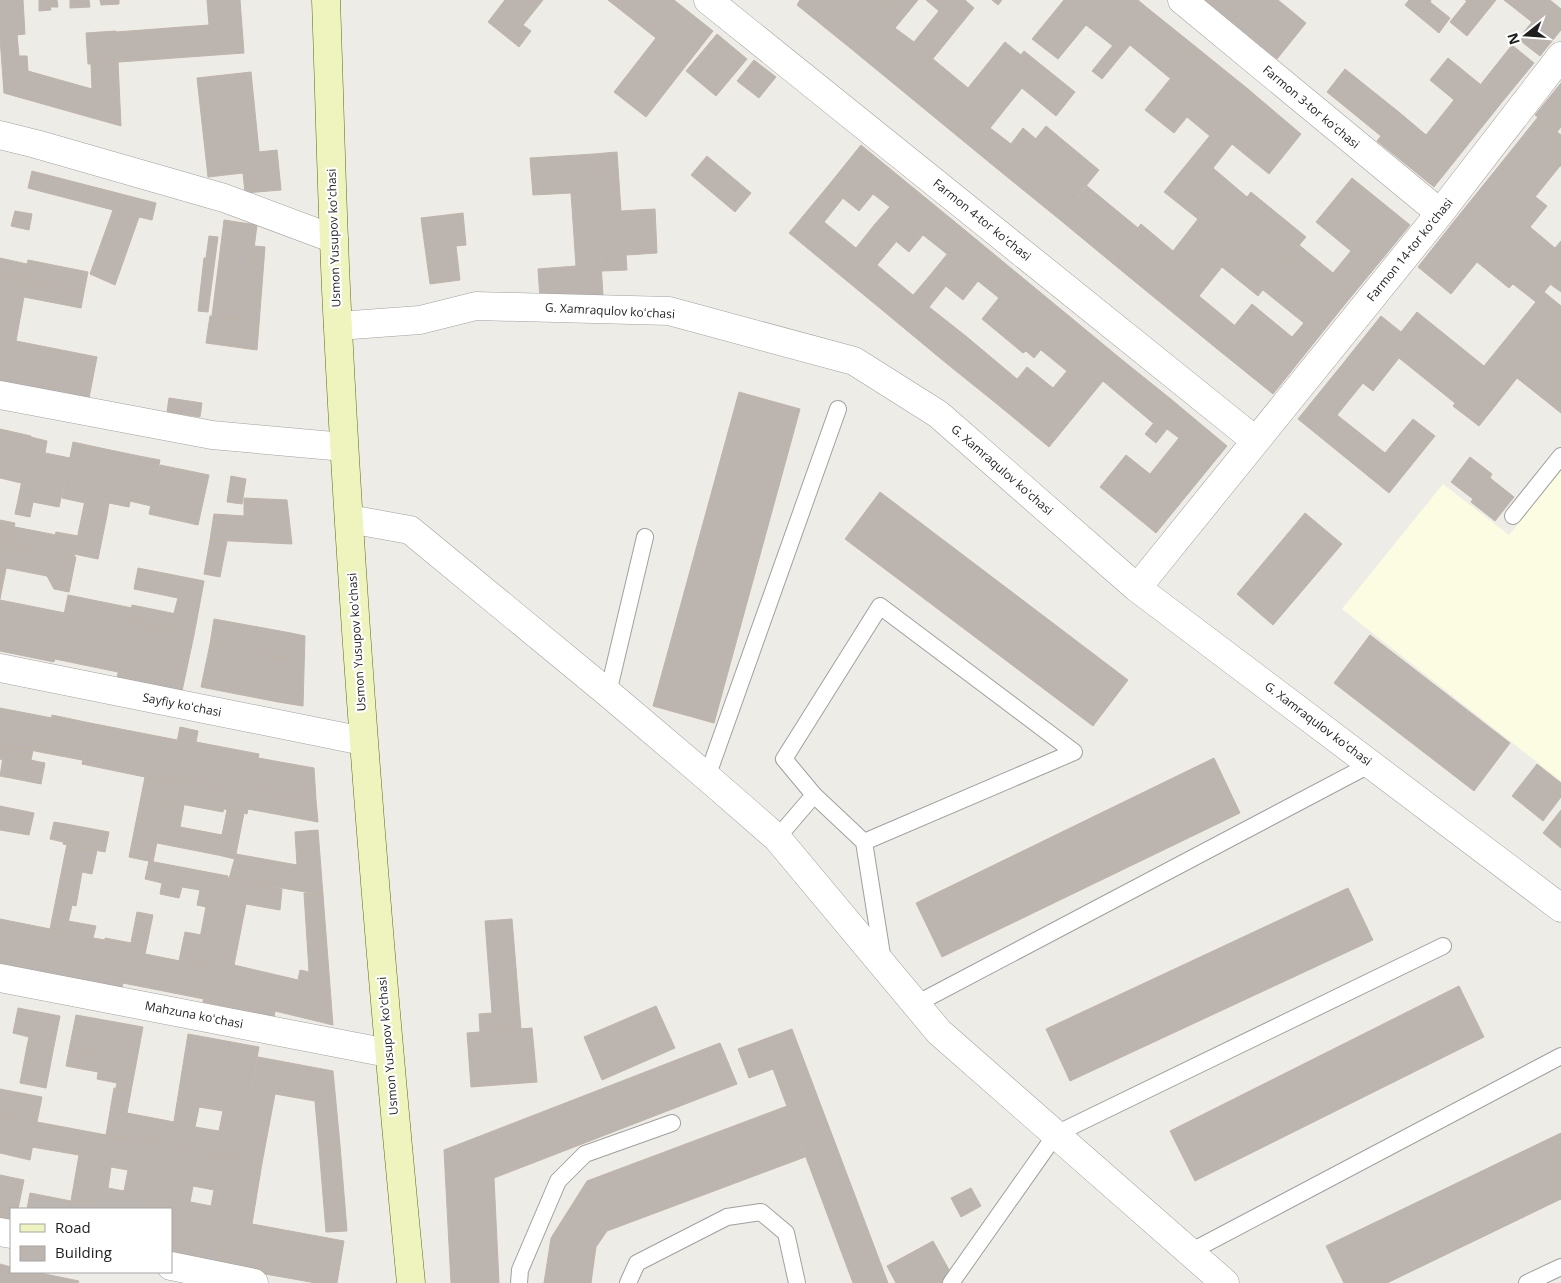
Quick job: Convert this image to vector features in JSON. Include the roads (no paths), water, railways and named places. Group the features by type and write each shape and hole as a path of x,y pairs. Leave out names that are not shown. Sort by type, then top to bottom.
{"main road":[{"name":"Usmon Yusupov ko'chasi","path":"326,0 334,239 344,447 363,741 388,1053 411,1283"}],"street":[{"name":"Farmon 4-tor koʻchasi","path":"708,0 1256,441"},
{"name":"Farmon 3-tor koʻchasi","path":"1182,0 1440,214"},
{"name":"Farmon 14-tor koʻchasi","path":"1137,588 1440,214 1561,56"},
{"path":"0,136 36,144 224,198 334,239"},
{"name":"G. Xamraqulov koʻchasi","path":"338,326 420,320 476,306 669,311 854,361 938,414 1137,588 1561,908"},
{"path":"0,395 212,435 344,447"},
{"path":"349,519 410,530 707,777 776,838 939,1032 1222,1282"},
{"name":"Sayfiy koʻchasi","path":"0,668 363,741"},
{"name":"Mahzuna koʻchasi","path":"0,978 388,1053"},
{"path":"172,1266 254,1283"}],"lane":[{"path":"707,777 838,409"},
{"path":"1514,516 1561,456"},
{"path":"608,693 646,536"},
{"path":"864,842 1074,752 880,606 784,759 814,795 864,842 884,966"},
{"path":"916,1004 1372,764"},
{"path":"776,838 814,795"},
{"path":"951,1283 1056,1134 1443,946"},
{"path":"1190,1252 1561,1056"},
{"path":"519,1283 520,1270 558,1181 585,1154 672,1123"},
{"path":"628,1283 637,1263 727,1217 760,1212 786,1232 797,1283"},
{"path":"1527,1283 1561,1267"}]}
